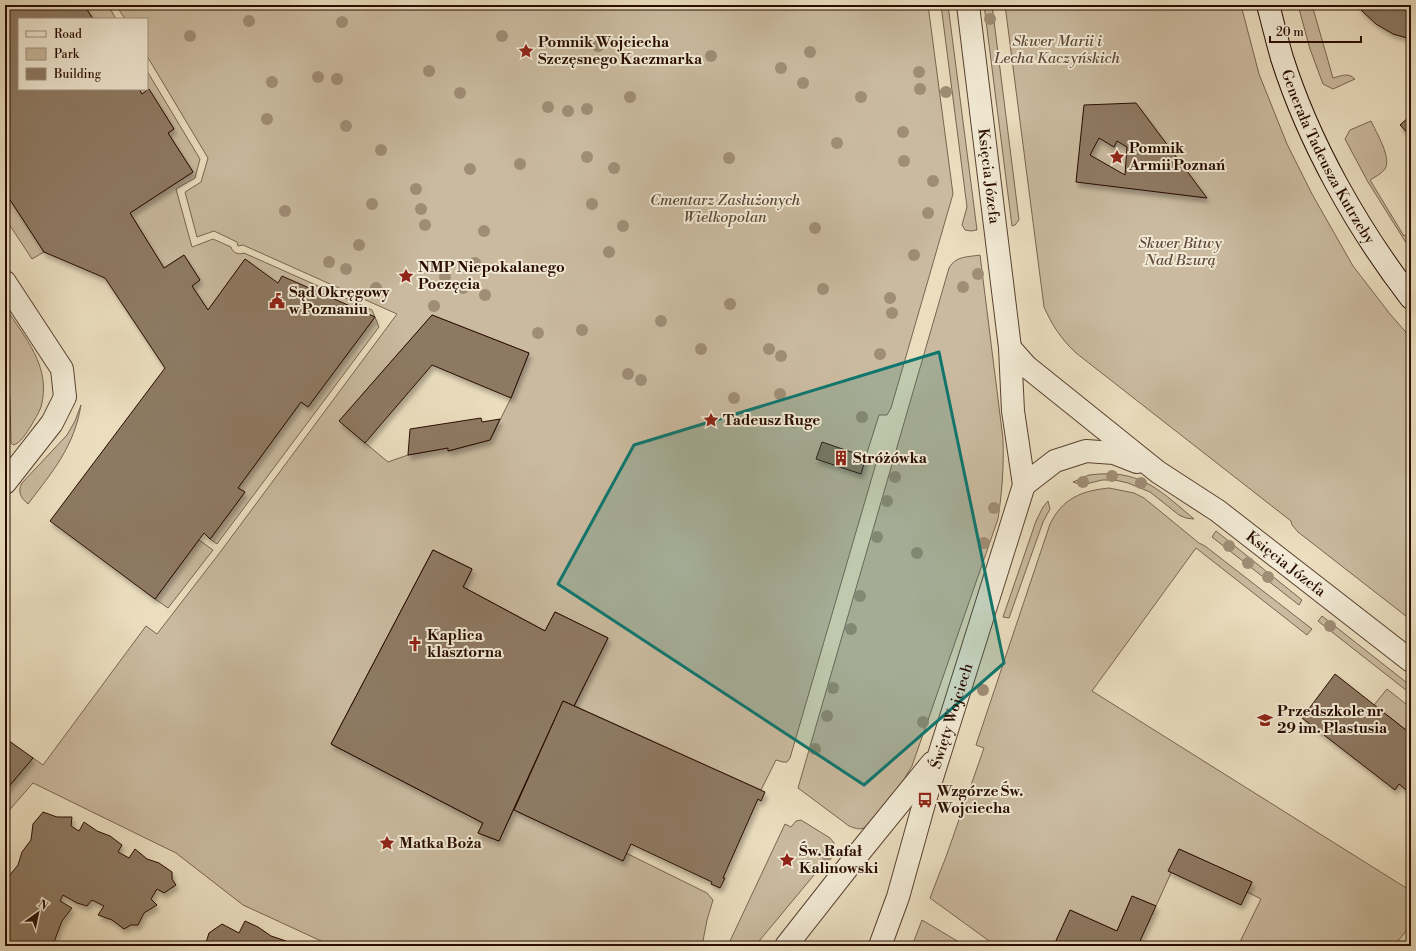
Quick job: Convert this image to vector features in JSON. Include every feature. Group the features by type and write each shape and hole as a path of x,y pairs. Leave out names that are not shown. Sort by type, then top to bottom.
{"street":[{"name":"Księcia Józefa","path":"968,5 1010,348 1013,411 1024,485 1056,461 1086,450 1114,452 1158,472"},
{"name":"Generała Tadeusza Kutrzeby","path":"1268,5 1282,58 1305,119 1316,142 1344,197 1392,273 1411,298"},
{"path":"5,282 62,369 65,397 52,423 5,483"},
{"name":"Księcia Józefa","path":"1010,348 1026,366 1158,472 1218,511 1411,661"},
{"name":"Święty Wojciech","path":"880,946 898,897 939,755 1024,485"},
{"path":"786,946 939,755"}],"highlighted area":[{"path":"939,352 1004,663 864,785 558,584 634,445"}],"green space":[{"path":"84,5 108,5 115,18 92,18"},
{"name":"Cmentarz Zasłużonych Wielkopolan","path":"116,5 928,5 953,194 891,408 887,415 879,415 866,456 877,460 790,758 787,762 776,760 761,790 564,701 514,810 623,861 626,853 707,893 713,900 702,946 332,946 243,905 176,853 33,783 5,815 5,791 33,758 43,765 146,626 157,634 218,555 397,314 243,245 238,246 237,242 214,231 197,237 185,192 201,182 208,158 148,58 148,18 124,18","holes":["432,315 529,353 511,398 490,440 449,451 448,448 408,455 388,462 339,421"]},
{"path":"941,5 948,5 977,230 971,231 965,230 962,225 967,207"},
{"path":"984,5 992,5 1019,220 1012,226"},
{"name":"Skwer Bitwy Nad Bzurą","path":"1005,5 1241,5 1259,74 1287,144 1312,194 1353,266 1390,314 1411,338 1411,620 1298,532 1292,525 1291,521 1076,353 1057,332 1044,307"},
{"path":"1298,5 1312,5 1333,78 1347,75 1355,79 1333,89 1323,84 1310,49"},
{"path":"148,73 200,159 195,178 176,189 192,247 213,239 231,247 236,253 244,253 372,310 375,317 312,290 295,297 245,259 208,310 192,286 200,280 184,255 164,268 130,213 193,172 168,133 174,129 149,90 142,94 140,90 148,90"},
{"path":"1371,121 1385,152 1387,164 1383,171 1370,180 1404,236 1408,234 1411,238 1410,249 1368,182 1345,139 1350,130"},
{"path":"5,192 44,252 32,259 5,218"},
{"path":"980,255 1003,439 1001,499 998,519 912,766 884,810 870,824 860,829 849,826 798,788 949,268 958,259"},
{"path":"5,307 35,354 43,379 41,407 31,426 23,437 13,445 11,443 10,398 5,371"},
{"path":"375,317 379,327 217,544 210,539 245,492 238,488 301,402 308,407"},
{"path":"81,405 78,420 68,446 54,469 28,504 20,495 22,483 67,435 75,421"},
{"path":"1100,474 1129,476 1141,480 1173,501 1194,519 1179,515 1150,492 1128,483 1115,480 1102,480 1082,485 1073,482 1089,475"},
{"path":"1109,488 1134,493 1144,498 1199,543 1205,546 1312,629 1307,635 1196,548 1092,691 1411,891 1411,925 1394,946 1238,946 1261,899 1247,892 1252,882 1179,849 1169,871 1171,873 1156,906 1132,896 1117,931 1070,910 1055,945 1056,946 996,946 930,898 984,748 976,745 1050,524 1061,508 1074,497 1090,491"},
{"path":"1048,501 1050,509 1043,522 1009,618 1003,617 1036,521 1043,507"},
{"path":"1216,531 1302,600 1299,605 1212,537"},
{"path":"199,540 213,550 168,608 155,599"},
{"path":"1322,616 1411,686 1411,694 1318,621"},
{"path":"1387,689 1411,708 1411,734 1374,705"},
{"path":"801,820 830,838 834,843 834,851 755,946 737,946 737,944 730,941 785,824 791,827 796,821"},
{"path":"922,920 959,942 964,946 912,946"}],"building":[{"name":"Sąd Okręgowy w Poznaniu","path":"5,5 84,5 92,18 18,18 18,90 140,90 142,94 149,89 174,129 168,133 193,172 130,213 164,268 184,255 200,280 192,286 208,310 245,259 278,283 282,276 375,317 308,407 301,402 238,488 245,492 211,538 210,539 204,533 155,599 50,521 165,368 105,278 44,252 5,192"},
{"path":"1358,5 1411,5 1411,39 1393,34 1376,24 1362,11"},
{"path":"1136,103 1207,198 1076,182 1084,105","holes":["1099,138 1114,147 1117,141 1127,147 1125,175 1090,155"]},
{"path":"1411,115 1411,137 1400,125"},
{"path":"432,315 529,353 511,398 432,365 365,443 339,421"},
{"path":"481,418 482,422 500,419 490,440 448,451 448,448 408,455 410,429"},
{"name":"Stróżówka","path":"822,442 866,457 861,474 816,459"},
{"path":"433,550 472,569 463,587 545,631 555,612 608,638 574,706 563,701 499,841 478,833 483,823 331,744","holes":["449,648 538,693 494,780 405,734 419,709 424,712 442,678 436,675"]},
{"path":"433,550 472,569 463,587 545,631 555,612 608,638 574,706 563,701 499,841 478,833 483,823 331,744"},
{"path":"1335,674 1411,734 1411,794 1399,784 1395,790 1302,718"},
{"path":"563,701 765,792 761,801 758,799 720,888 711,884 712,882 631,844 623,861 514,810"},
{"path":"5,738 33,758 5,791"},
{"path":"43,812 57,817 72,817 71,826 79,831 84,822 97,831 110,836 122,845 118,852 129,858 135,849 147,859 159,863 172,872 172,879 176,885 164,893 157,889 151,899 157,905 144,913 138,925 131,925 124,929 112,920 98,915 104,906 92,900 87,906 77,903 63,895 60,901 72,908 62,921 54,942 52,941 48,946 5,946 5,886 9,876 18,865 22,852 31,840 33,824"},
{"path":"1179,849 1252,882 1241,905 1168,871"},
{"path":"1132,896 1156,906 1140,941 1142,942 1140,946 1054,945 1070,910 1117,931"},
{"path":"245,921 258,927 271,936 286,941 285,946 205,946 209,933 222,924 239,933"}],"place":[{"name":"Pomnik Wojciecha Szczęsnego Kaczmarka","path":"526,51"},
{"name":"Pomnik Armii Poznań","path":"1117,157"},
{"name":"NMP Niepokalanego Poczęcia","path":"406,276"},
{"name":"Sąd Okręgowy w Poznaniu","path":"277,301"},
{"name":"Tadeusz Ruge","path":"711,420"},
{"name":"Stróżówka","path":"841,458"},
{"name":"Kaplica klasztorna","path":"415,644"},
{"name":"Przedszkole nr 29 im. Plastusia","path":"1265,720"},
{"name":"Wzgórze Św. Wojciecha","path":"925,800"},
{"name":"Matka Boża","path":"387,843"},
{"name":"Św. Rafał Kalinowski","path":"787,860"}],"park label":[{"name":"Skwer Marii i Lecha Kaczyńskich","path":"1057,50"}]}
